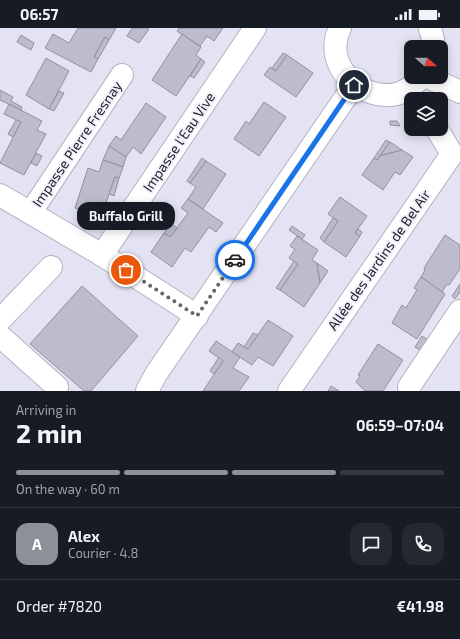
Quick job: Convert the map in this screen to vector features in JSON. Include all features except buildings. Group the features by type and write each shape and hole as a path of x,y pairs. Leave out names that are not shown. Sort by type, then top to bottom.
{"street":[{"name":"Impasse l'Eau Vive","path":"102,255 255,28"},
{"path":"340,28 336,46 338,61 344,74 354,85 367,92 382,95 397,94 420,85 460,92"},
{"path":"430,28 433,40"},
{"name":"Impasse Pierre Fresnay","path":"31,212 122,75"},
{"path":"136,391 151,382 354,85"},
{"name":"Allée des Jardins de Bel Air","path":"289,391 456,160 441,136"},
{"path":"0,195 102,255 197,316"},
{"path":"0,320 51,267"},
{"path":"409,387 460,311"},
{"path":"0,336 57,386"}],"way so far":[{"path":"126,270 197,316 235,260"}],"place":[{"name":"Buffalo Grill","path":"126,270"}],"route":[{"path":"235,260 354,85"}]}
